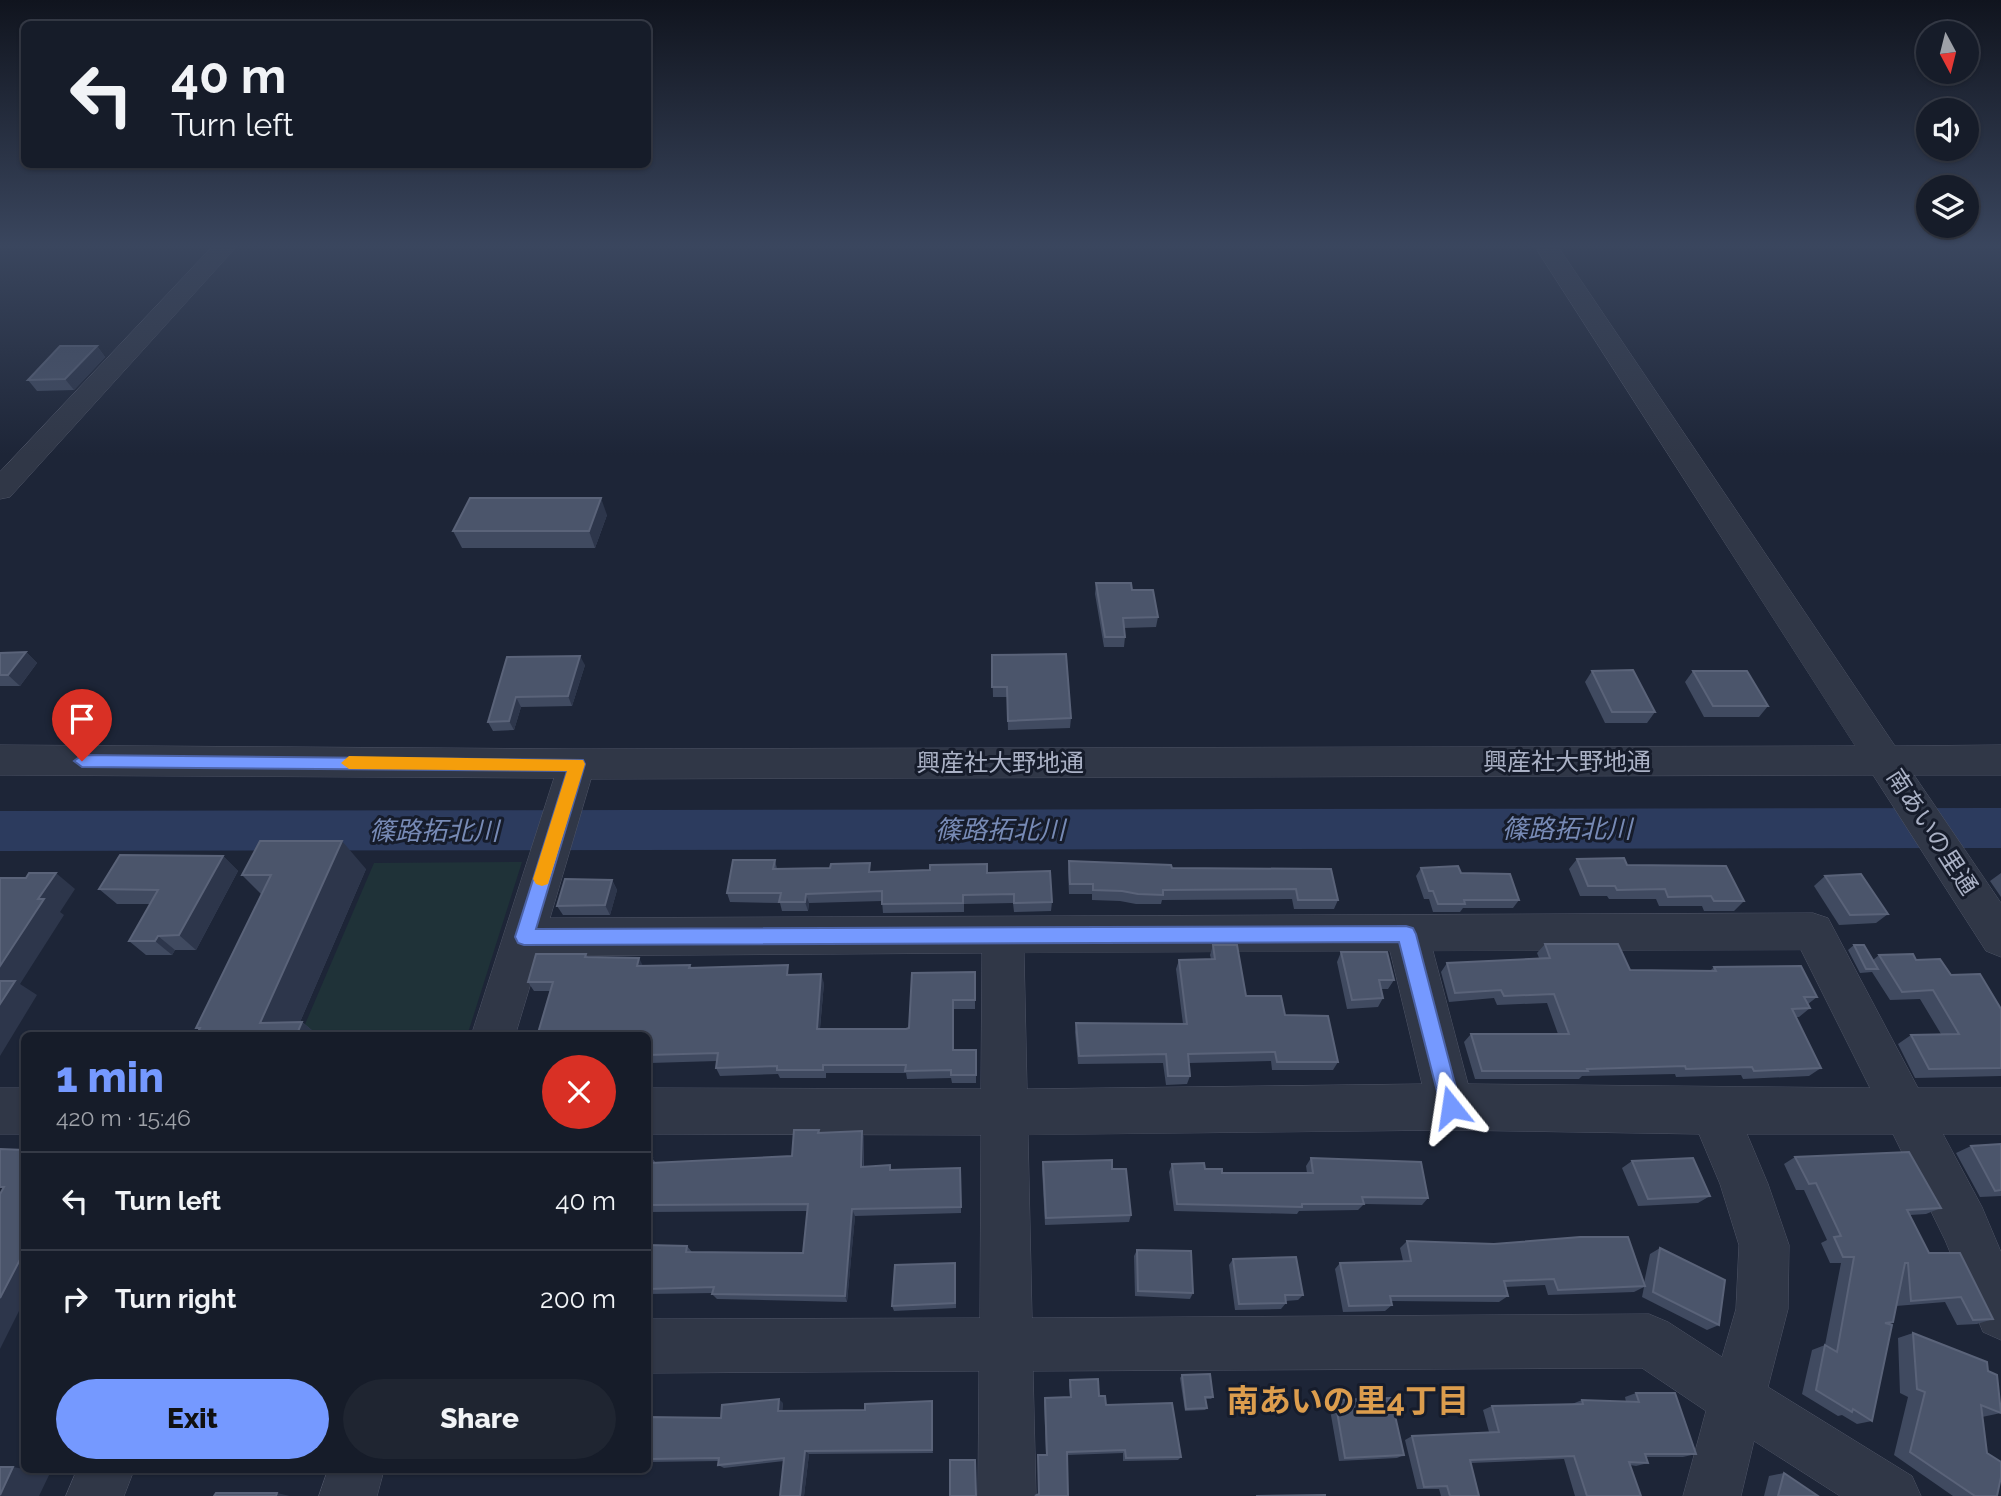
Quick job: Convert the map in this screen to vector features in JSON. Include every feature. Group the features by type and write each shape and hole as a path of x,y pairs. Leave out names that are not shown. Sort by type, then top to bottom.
{"street":[{"path":"0,490 162,315"},
{"name":"南あいの里通","path":"1591,315 2001,938"},
{"name":"興産社大野地通","path":"0,760 577,764 2001,760"},
{"path":"494,1032 577,764"},
{"path":"524,937 1813,931 1964,1225 2001,1314"},
{"path":"1406,934 1451,1107"},
{"path":"1003,936 1007,1496"},
{"path":"651,1111 1005,1112 1451,1107 2001,1111"},
{"path":"0,1111 21,1111"},
{"path":"1712,1496 1762,1309 1764,1245 1744,1184 1713,1111"},
{"path":"651,1346 1649,1341 1892,1496"},
{"path":"95,1496 105,1473"},
{"path":"348,1496 355,1473"}],"shaded area":[{"path":"522,862 468,1032 302,1032 374,863"}],"building":[{"path":"60,346 97,346 65,379 28,380"},
{"path":"470,498 601,498 589,531 453,531"},
{"path":"1096,583 1131,583 1132,590 1153,590 1158,617 1123,618 1125,637 1105,637"},
{"path":"26,652 8,675 0,675 0,653"},
{"path":"1066,654 1071,718 1008,721 1007,687 992,687 992,655"},
{"path":"580,656 568,696 516,697 509,721 488,722 507,657"},
{"path":"1633,670 1655,712 1612,712 1592,671"},
{"path":"1693,671 1747,671 1768,706 1713,706"},
{"path":"260,841 342,841 260,1023 302,1022 298,1032 198,1032 200,1028 196,1028 271,875 242,875"},
{"path":"120,855 223,856 179,935 158,936 155,941 129,941 158,890 99,889"},
{"path":"1624,858 1627,865 1726,866 1744,901 1714,901 1711,896 1668,897 1665,889 1617,890 1615,886 1588,886 1577,859"},
{"path":"733,860 775,860 773,869 830,868 831,864 870,863 869,872 930,870 930,865 987,864 987,873 1050,871 1052,902 1014,903 1014,894 963,895 963,903 882,904 882,891 806,894 805,902 779,902 781,893 727,893"},
{"path":"1069,861 1171,865 1172,868 1331,869 1338,900 1298,900 1296,889 1163,890 1163,895 1093,890 1093,884 1070,884"},
{"path":"1458,866 1461,873 1510,874 1519,900 1464,900 1465,904 1438,904 1433,891 1429,891 1421,868"},
{"path":"29,873 56,873 38,899 44,899 0,966 0,878 26,878"},
{"path":"1861,874 1888,914 1850,915 1825,876"},
{"path":"565,879 612,880 605,905 557,906"},
{"path":"1545,944 1618,944 1630,970 1716,971 1714,967 1801,966 1817,997 1804,997 1810,1008 1792,1009 1821,1068 1754,1071 1752,1067 1686,1069 1685,1066 1587,1069 1588,1071 1482,1071 1471,1034 1569,1034 1554,994 1504,996 1501,990 1455,993 1447,963 1550,958"},
{"path":"1213,945 1237,945 1246,996 1281,996 1285,1015 1328,1016 1338,1062 1277,1062 1275,1052 1188,1054 1190,1076 1168,1076 1166,1054 1079,1056 1076,1023 1187,1024 1179,960 1215,959"},
{"path":"1854,945 1864,945 1878,969 1866,969"},
{"path":"1341,952 1387,952 1394,980 1379,980 1383,998 1352,1000"},
{"path":"536,954 639,958 637,966 690,965 689,968 788,965 787,975 821,974 817,1029 906,1029 909,1028 912,973 975,972 975,1000 953,1000 953,1050 976,1050 976,1075 951,1075 951,1070 905,1071 906,1065 823,1065 823,1070 777,1070 777,1066 716,1068 718,1053 651,1055 651,1032 538,1032 553,982 528,982"},
{"path":"1913,954 1916,960 1940,959 1951,975 1980,974 2001,1009 2001,1068 1929,1069 1911,1035 1959,1034 1933,990 1902,992 1879,955"},
{"path":"0,981 15,981 0,1004"},
{"path":"794,1130 819,1130 818,1133 862,1131 861,1167 890,1165 890,1170 960,1168 961,1207 852,1209 845,1296 712,1294 714,1287 651,1289 651,1245 687,1246 686,1252 803,1253 808,1204 651,1205 651,1163 792,1156"},
{"path":"2001,1144 2001,1190 1995,1191 1971,1146"},
{"path":"0,1149 21,1150 21,1258 0,1298 0,1194 4,1187 0,1187"},
{"path":"1909,1152 1941,1208 1907,1210 1929,1253 1960,1253 1993,1319 1973,1320 1961,1297 1911,1301 1908,1263 1905,1263 1893,1322 1885,1323 1892,1325 1872,1421 1816,1390 1825,1345 1837,1352 1854,1257 1843,1257 1834,1237 1841,1236 1816,1183 1809,1184 1795,1157"},
{"path":"1311,1158 1421,1162 1428,1198 1362,1197 1364,1204 1302,1204 1302,1207 1177,1204 1172,1164 1204,1163 1205,1169 1222,1169 1222,1173 1313,1173"},
{"path":"1693,1158 1710,1196 1648,1199 1632,1161"},
{"path":"1112,1160 1112,1169 1126,1169 1131,1215 1046,1218 1043,1162"},
{"path":"1580,1237 1628,1237 1645,1286 1558,1290 1554,1279 1504,1281 1508,1296 1390,1296 1392,1305 1349,1306 1340,1263 1411,1261 1407,1241 1494,1244"},
{"path":"1660,1248 1725,1280 1719,1325 1653,1292"},
{"path":"1137,1250 1191,1251 1193,1293 1138,1291"},
{"path":"1296,1257 1303,1295 1285,1295 1286,1303 1239,1304 1233,1259"},
{"path":"955,1263 955,1303 892,1306 895,1265"},
{"path":"1913,1333 1987,1362 1988,1371 1997,1375 2001,1413 1981,1405 1987,1453 2001,1462 1997,1496 1975,1496 1910,1452 1925,1392 1917,1389"},
{"path":"1210,1374 1213,1397 1205,1397 1207,1408 1186,1409 1182,1375"},
{"path":"1098,1379 1099,1396 1105,1396 1106,1405 1172,1403 1181,1457 1126,1458 1125,1450 1067,1452 1068,1496 1035,1496 1039,1494 1038,1455 1047,1455 1045,1398 1071,1397 1070,1380"},
{"path":"1636,1393 1675,1393 1696,1454 1645,1454 1648,1463 1629,1462 1641,1496 1587,1496 1574,1456 1470,1460 1479,1496 1450,1496 1447,1486 1424,1487 1412,1436 1499,1432 1492,1406 1583,1404 1582,1400 1639,1402"},
{"path":"1391,1398 1404,1455 1345,1458 1335,1400"},
{"path":"779,1399 778,1411 865,1410 865,1404 932,1401 932,1450 805,1451 800,1496 780,1496 784,1458 718,1465 719,1458 651,1459 651,1417 721,1418 722,1405"},
{"path":"950,1460 975,1460 976,1496 950,1496"},
{"path":"0,1467 13,1467 0,1495"},
{"path":"1784,1473 1818,1496 1778,1496"},
{"path":"216,1493 277,1493 276,1496 214,1496"},
{"path":"1325,1495 1325,1496 1256,1496"}],"waterway":[{"name":"篠路拓北川","path":"0,831 2001,828"}],"slow traffic":[{"path":"349,763 577,764 542,879"}],"district":[{"name":"南あいの里4丁目","path":"1348,1401"}],"route":[{"path":"82,761 577,764 524,937 1406,934 1451,1107"}]}
